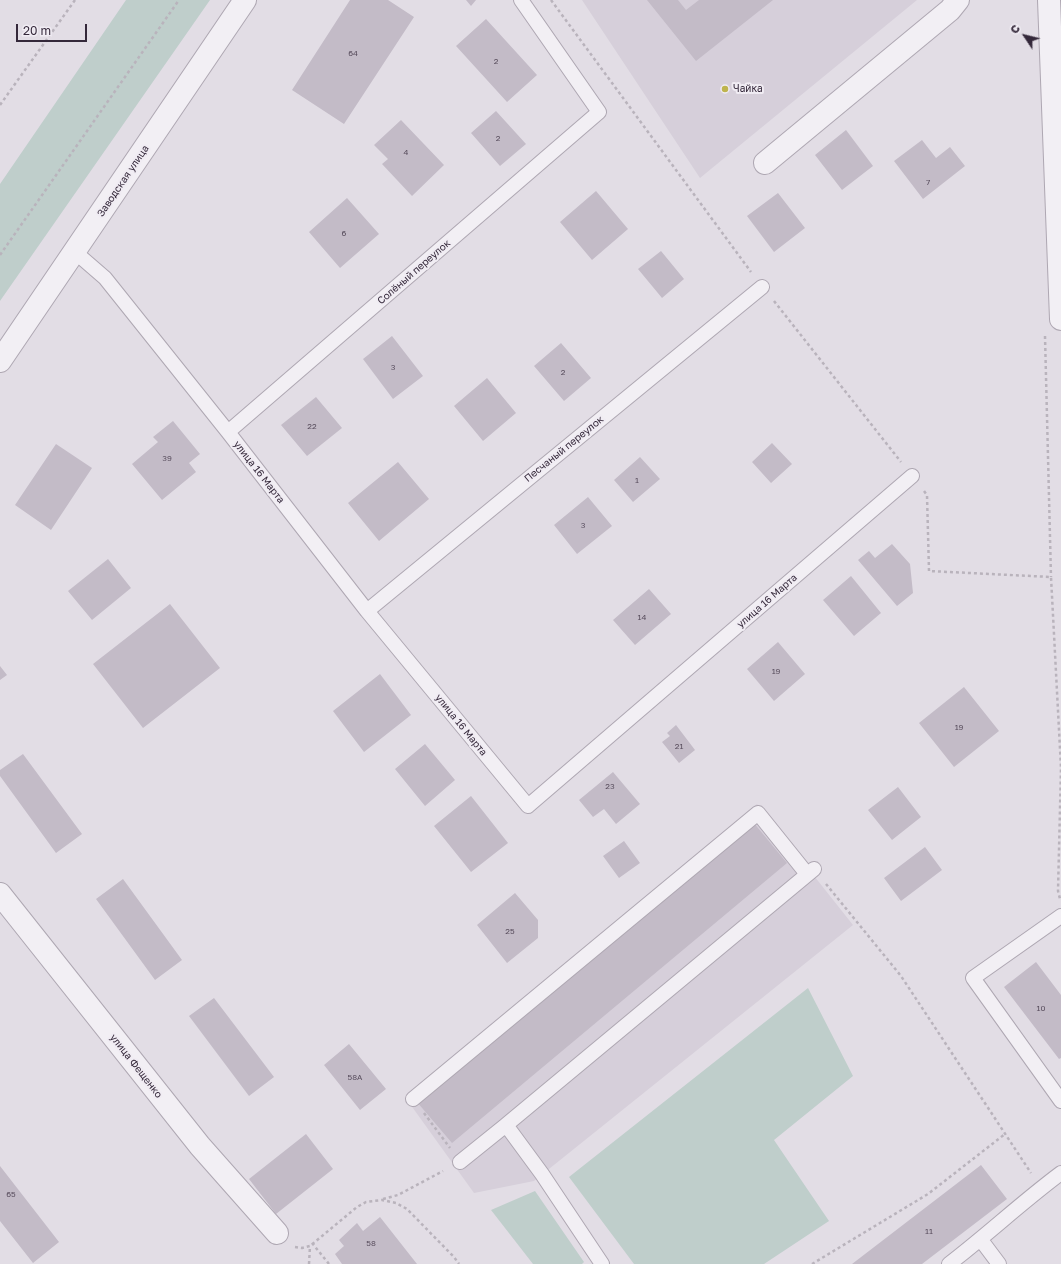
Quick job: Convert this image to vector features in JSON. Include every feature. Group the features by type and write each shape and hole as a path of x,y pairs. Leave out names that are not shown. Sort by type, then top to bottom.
{"street":[{"name":"Заводская улица","path":"0,361 76,252 245,0"},
{"path":"765,163 950,10 958,0"},
{"path":"1049,0 1061,319"},
{"name":"улица Фещенко","path":"0,894 200,1146 277,1233"}],"lane":[{"name":"Солёный переулок","path":"228,432 599,112 521,0"},
{"name":"улица 16 Марта","path":"76,252 105,278 228,432 367,611 528,806 912,476"},
{"name":"Песчаный переулок","path":"367,611 762,287"},
{"path":"413,1099 758,813 810,872 460,1162"},
{"path":"1061,916 973,978 1061,1101"},
{"path":"506,1125 542,1174 602,1264"},
{"path":"949,1264 981,1240 1041,1188 1061,1173"},
{"path":"981,1240 999,1264"}],"path":[{"path":"0,105 75,0"},
{"path":"0,255 179,0"},
{"path":"551,0 762,287 927,495 929,571 1051,577 1061,768 1058,891 1061,903"},
{"path":"810,872 901,976 1041,1188"},
{"path":"382,1200 398,1195 460,1162 413,1099"},
{"path":"812,1264 928,1194 1005,1134"},
{"path":"277,1233 295,1246 302,1248 311,1245 357,1207 373,1200 382,1200 396,1203 407,1209 459,1264"},
{"path":"310,1264 311,1245"},
{"path":"311,1245 328,1264"}],"shaded area":[{"path":"126,0 210,0 0,301 0,184"},
{"name":"Чайка","path":"582,0 917,0 700,178"},
{"path":"757,804 853,925 534,1181 474,1193 405,1097"},
{"path":"808,988 853,1076 774,1140 829,1221 764,1264 634,1264 569,1177"},
{"path":"535,1191 584,1262 582,1264 533,1264 491,1210"}],"building":[{"path":"350,0 388,0 414,17 344,124 292,90"},
{"path":"466,0 476,0 471,6"},
{"path":"647,0 678,0 686,10 699,0 773,0 696,61"},
{"path":"486,19 537,75 507,102 456,46"},
{"path":"496,111 526,144 500,166 471,133"},
{"path":"401,120 444,165 412,196 382,164 388,159 374,145"},
{"path":"846,130 873,166 842,190 815,155"},
{"path":"922,140 936,158 950,147 965,166 923,199 894,161"},
{"path":"596,191 628,229 592,260 560,222"},
{"path":"778,193 805,228 774,252 747,216"},
{"path":"347,198 379,234 340,268 309,232"},
{"path":"661,251 684,279 662,298 638,269"},
{"path":"392,336 423,376 393,399 363,359"},
{"path":"561,343 591,378 564,401 534,366"},
{"path":"487,378 516,413 483,441 454,406"},
{"path":"316,397 342,428 307,456 281,425"},
{"path":"173,421 200,454 189,463 196,472 162,500 132,464 158,442 153,437"},
{"path":"772,443 792,464 771,483 752,462"},
{"path":"56,444 92,468 51,530 15,505"},
{"path":"640,457 660,479 633,502 614,480"},
{"path":"398,462 429,499 379,541 348,503"},
{"path":"588,497 612,526 577,554 554,525"},
{"path":"892,544 910,564 913,593 897,606 858,560 869,551 875,558"},
{"path":"108,559 131,588 92,620 68,591"},
{"path":"851,576 881,613 854,636 823,600"},
{"path":"649,589 671,614 635,645 613,620"},
{"path":"170,604 220,668 143,728 93,664"},
{"path":"778,642 805,674 774,701 747,669"},
{"path":"0,666 7,675 0,680"},
{"path":"380,674 411,715 364,752 333,711"},
{"path":"964,687 999,731 954,767 919,723"},
{"path":"676,725 695,750 679,763 662,742 670,736 667,733"},
{"path":"425,744 455,780 425,806 395,769"},
{"path":"23,754 82,834 56,853 0,776 0,770"},
{"path":"613,772 640,804 616,824 604,809 593,817 579,800"},
{"path":"898,787 921,817 892,840 868,810"},
{"path":"471,796 508,843 471,872 434,826"},
{"path":"753,822 787,863 452,1143 417,1102"},
{"path":"624,841 640,863 619,878 603,856"},
{"path":"925,847 942,870 901,901 884,878"},
{"path":"123,879 182,960 155,980 96,899"},
{"path":"515,893 538,920 538,938 507,963 477,925"},
{"path":"1036,962 1061,995 1061,1058 1059,1059 1004,987"},
{"path":"214,998 274,1077 249,1096 189,1016"},
{"path":"349,1044 386,1089 360,1110 324,1065"},
{"path":"306,1134 333,1169 276,1214 249,1179"},
{"path":"981,1165 1007,1199 922,1264 852,1264"},
{"path":"0,1166 59,1242 33,1263 0,1221"},
{"path":"380,1217 417,1264 342,1264 335,1254 344,1246 339,1240 357,1223 363,1231"}],"place":[{"name":"Чайка","path":"725,89"}]}
